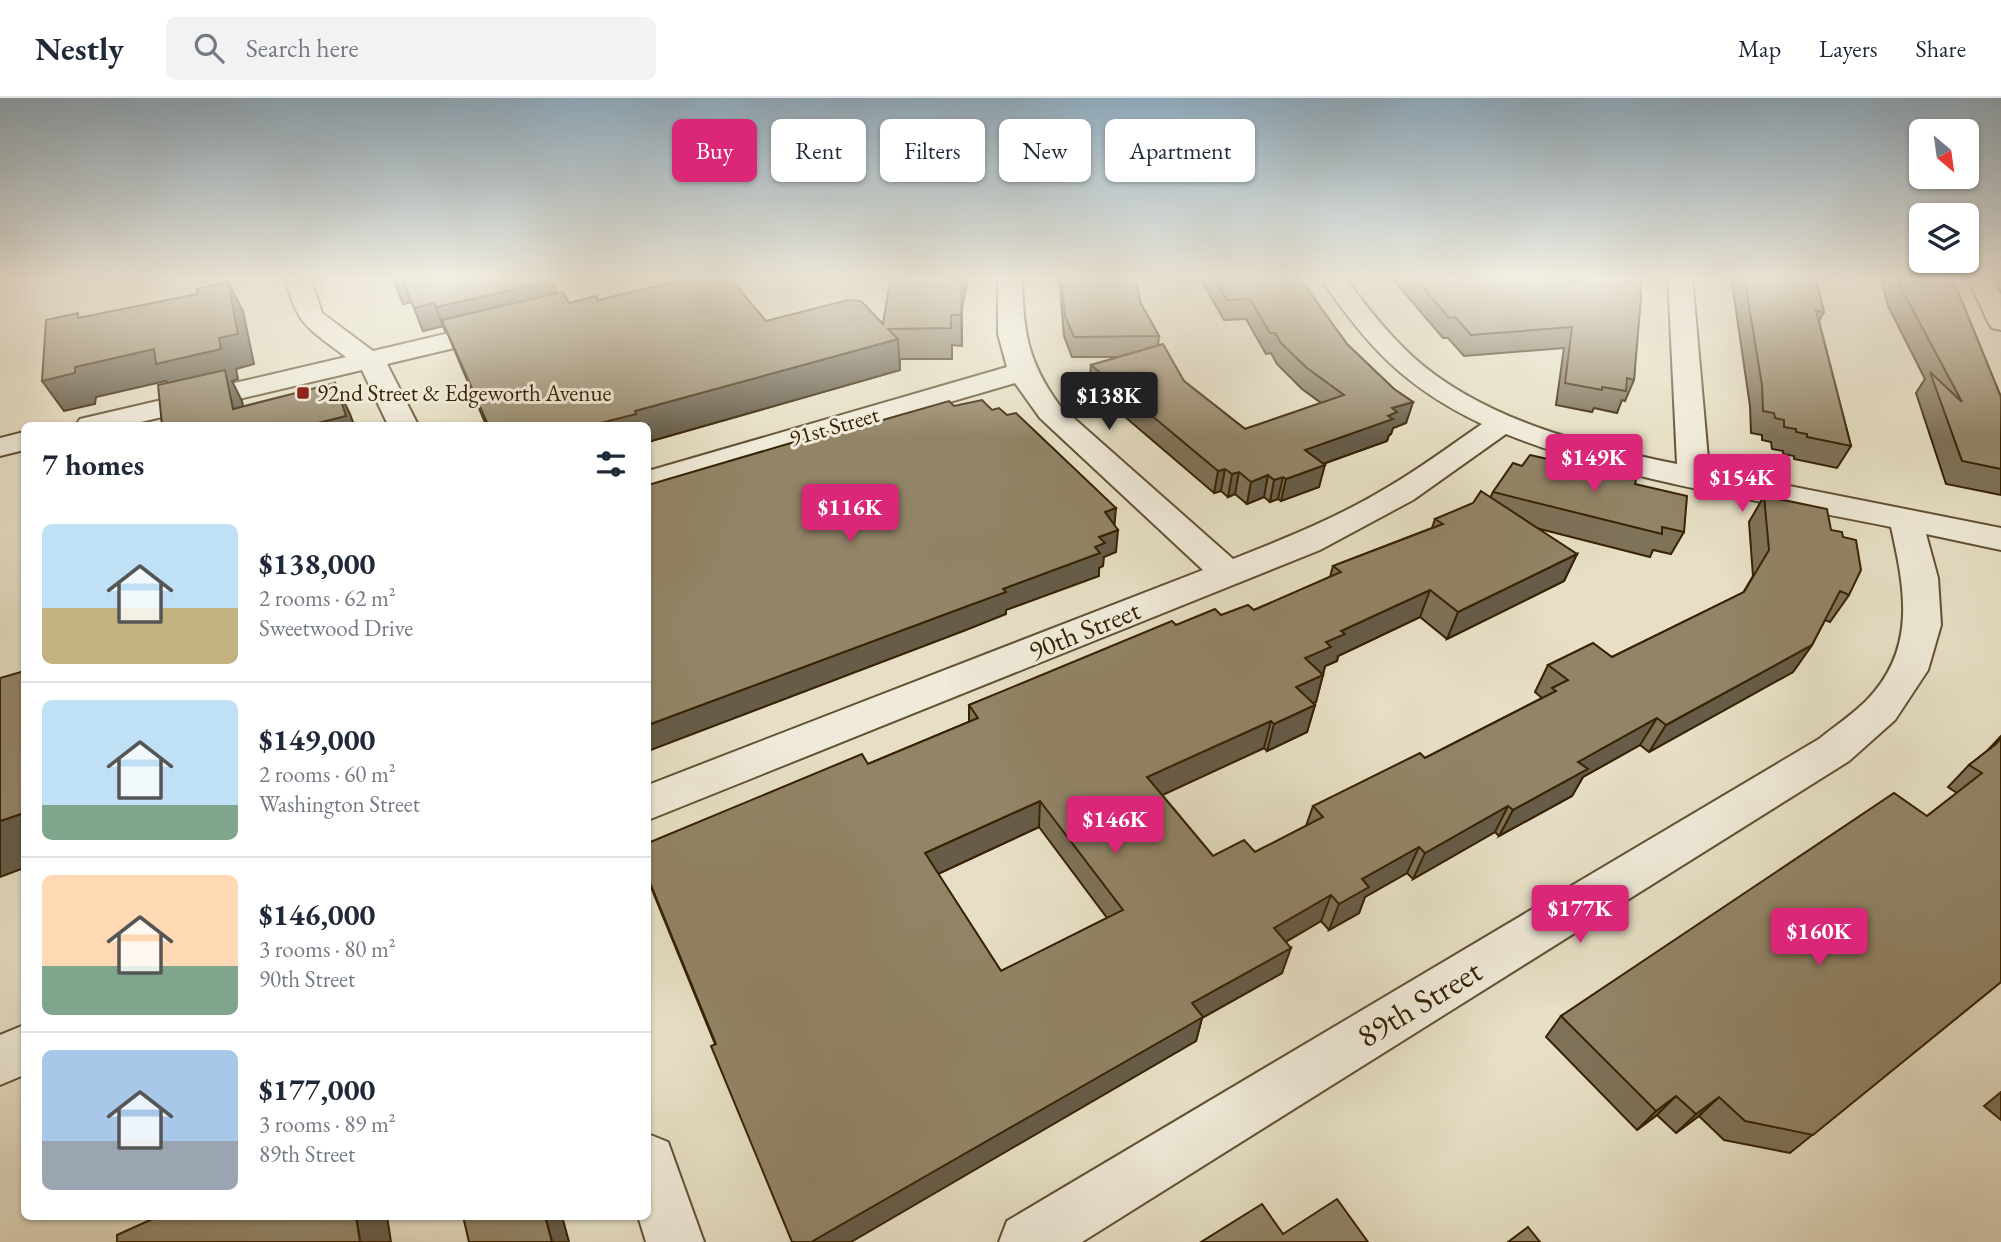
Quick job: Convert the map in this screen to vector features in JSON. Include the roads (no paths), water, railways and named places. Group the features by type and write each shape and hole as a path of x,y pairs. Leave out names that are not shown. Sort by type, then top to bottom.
{"street":[{"path":"327,329 368,360 386,384 402,422"},
{"path":"104,422 498,329"},
{"path":"1010,329 1021,372 1050,412 1227,573"},
{"path":"1372,329 1400,360 1427,381 1503,423 1592,454 2001,538"},
{"path":"1684,329 1694,477"},
{"name":"91st Street","path":"651,480 1021,372"},
{"name":"90th Street","path":"651,802 1308,542 1402,493 1503,423"},
{"path":"0,447 21,442"},
{"name":"89th Street","path":"1028,1242 1822,757 1853,734 1881,710 1909,670 1923,625 1920,578 1906,520"},
{"path":"0,1060 21,1051"},
{"path":"651,1171 675,1242"}],"place":[{"name":"92nd Street & Edgeworth Avenue","path":"303,393"}]}
